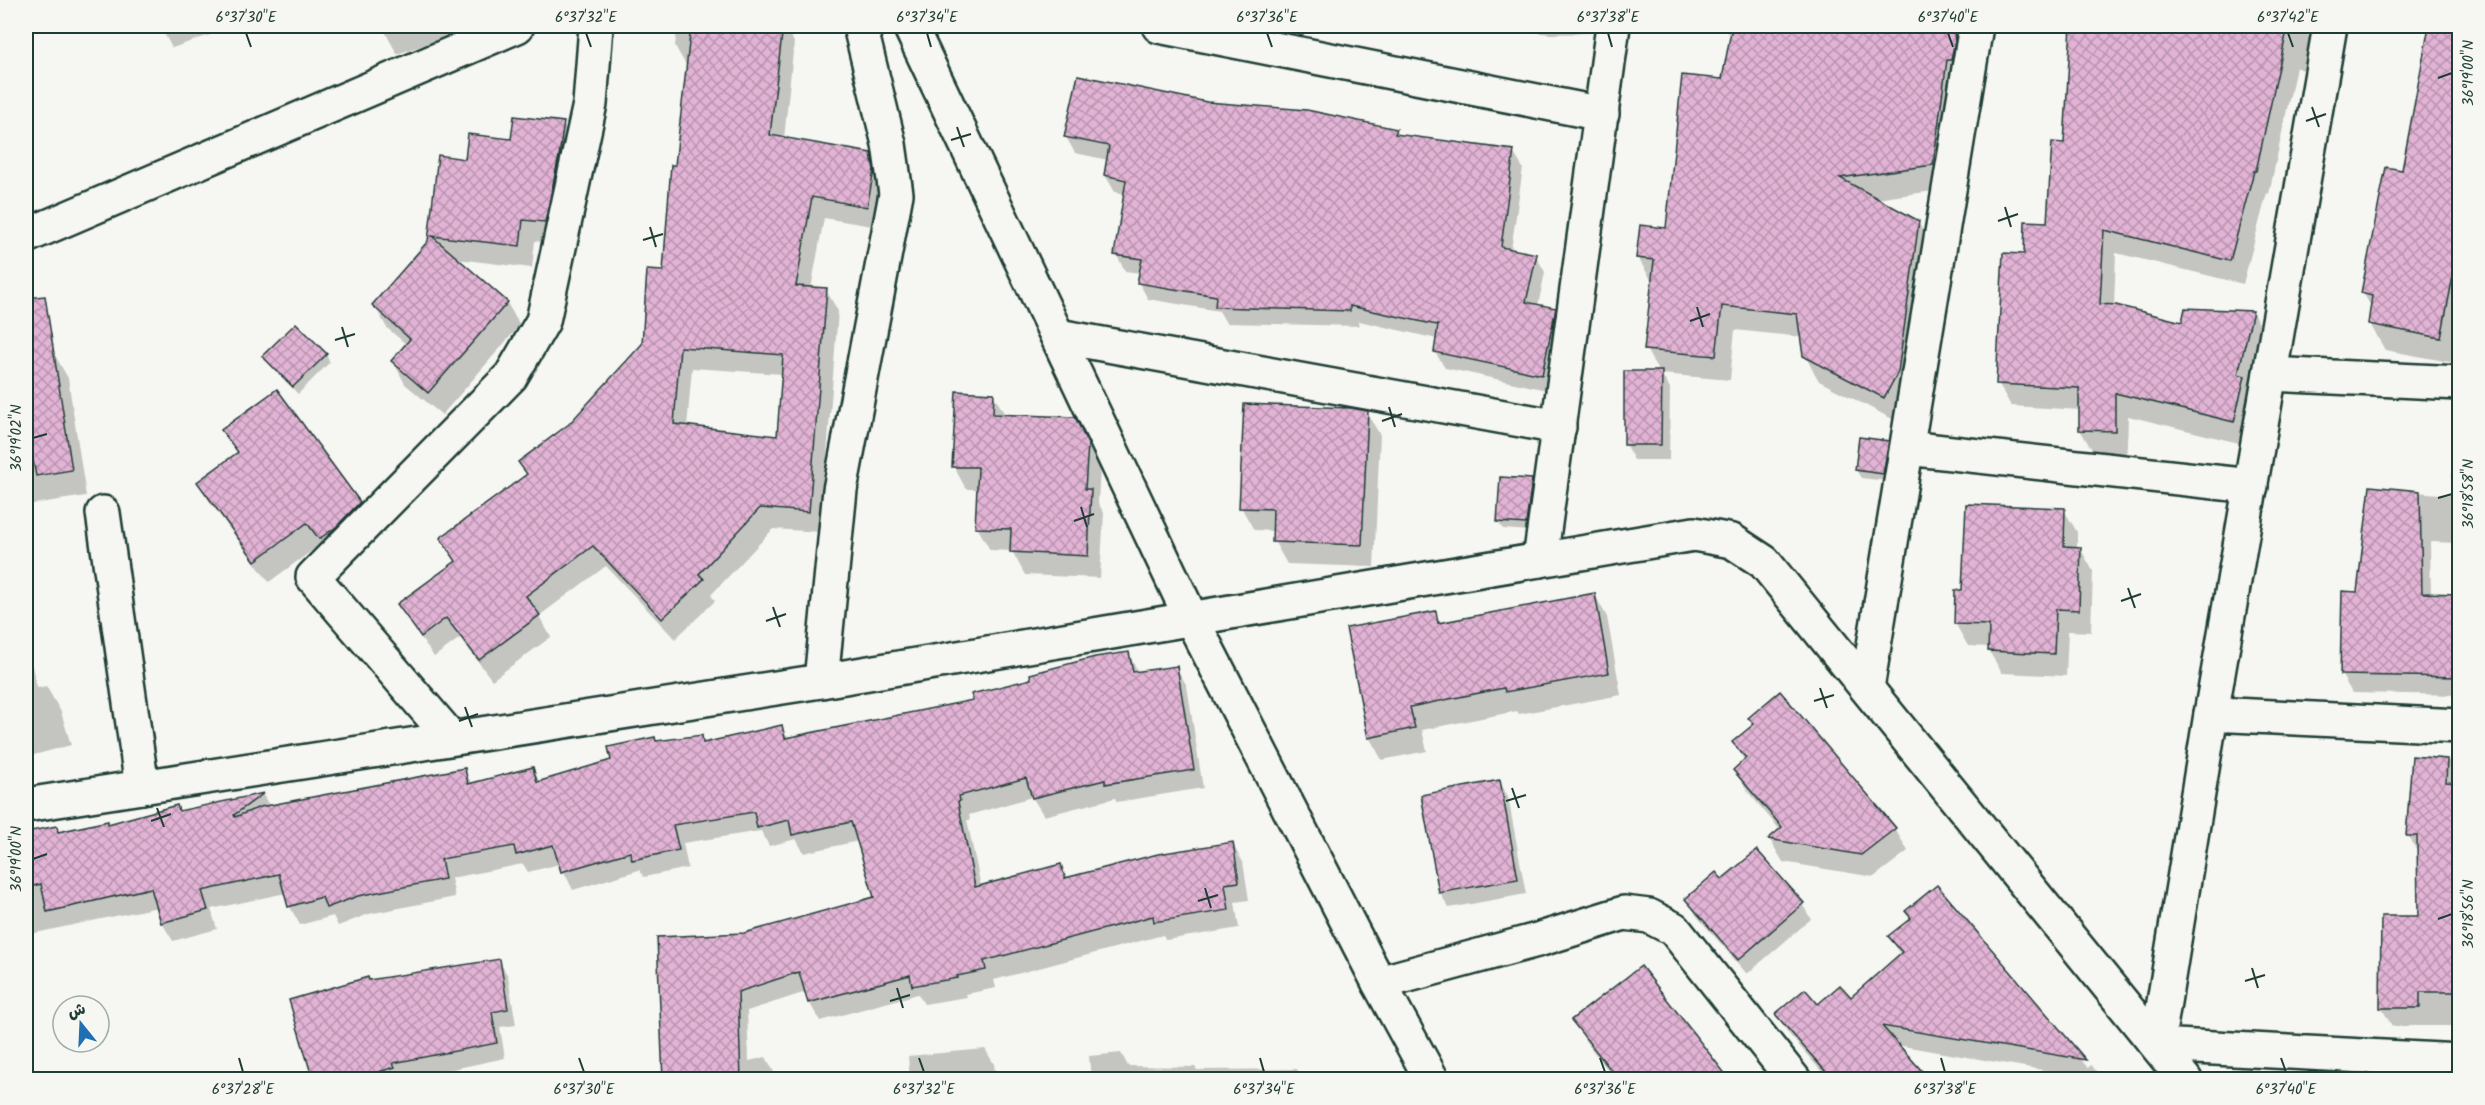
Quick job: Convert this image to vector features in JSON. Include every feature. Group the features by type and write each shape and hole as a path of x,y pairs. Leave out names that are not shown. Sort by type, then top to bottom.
{"street":[{"path":"26,236 517,26"},
{"path":"451,738 313,577 511,376 543,321 590,104 596,26"},
{"path":"821,681 840,490 897,194 890,144 860,26"},
{"path":"910,26 1191,618 1379,983 1432,1080"},
{"path":"1159,26 1602,114"},
{"path":"1540,560 1613,26"},
{"path":"1867,688 1976,26"},
{"path":"2157,1045 2211,714 2330,26"},
{"path":"1058,336 1559,426"},
{"path":"2270,374 2460,383"},
{"path":"1906,448 2251,486"},
{"path":"103,513 142,787"},
{"path":"26,805 821,681 1694,534 1732,541 1764,562 2185,1080"},
{"path":"2211,714 2460,726"},
{"path":"1379,983 1541,939 1624,913 1649,916 1674,929 1794,1080"},
{"path":"2157,1045 2460,1061"}],"building":[{"path":"691,26 783,26 770,135 871,153 874,170 867,207 812,197 796,286 827,288 809,512 760,508 699,574 704,579 662,619 593,546 526,596 540,615 479,660 446,618 421,637 397,604 456,561 440,538 527,474 518,462 569,424 642,344 647,270 663,271 671,165 675,165","holes":["680,347 783,355 777,436 674,424"]},
{"path":"1732,26 1953,26 1955,41 1951,60 1947,60 1933,165 1840,178 1919,221 1898,372 1884,398 1803,356 1797,314 1722,306 1716,356 1644,350 1654,260 1636,258 1640,225 1666,228 1682,75 1722,79"},
{"path":"2071,26 2288,26 2256,171 2254,171 2230,261 2104,230 2100,304 2116,305 2182,322 2185,308 2253,311 2238,374 2245,376 2234,422 2115,393 2115,431 2079,430 2079,388 1996,384 2003,253 2024,254 2025,221 2047,222 2052,142 2064,143"},
{"path":"2429,26 2460,26 2460,240 2441,338 2368,324 2372,296 2361,293 2386,167 2402,170"},
{"path":"1078,75 1207,102 1307,110 1397,129 1395,134 1514,150 1501,247 1537,254 1526,302 1556,308 1542,375 1434,352 1438,325 1350,306 1350,311 1215,307 1216,296 1137,283 1142,259 1114,255 1126,180 1104,175 1109,146 1064,137"},
{"path":"514,116 564,122 545,222 523,220 520,246 432,236 508,302 428,393 391,361 410,339 372,305 428,241 438,155 465,159 468,134 511,139"},
{"path":"45,296 72,470 36,476 33,460 26,462 26,298"},
{"path":"296,323 327,354 293,387 262,356"},
{"path":"1624,371 1662,371 1661,445 1624,445"},
{"path":"277,389 360,502 336,527 319,539 307,523 255,561 197,482 238,452 221,430"},
{"path":"956,391 994,393 993,414 1075,417 1088,444 1085,489 1091,489 1088,556 1010,552 1011,529 975,528 978,467 952,467"},
{"path":"1244,404 1351,408 1368,411 1362,545 1272,542 1273,509 1239,508"},
{"path":"1859,437 1889,441 1883,474 1855,470"},
{"path":"1500,477 1532,479 1526,524 1497,522"},
{"path":"2370,486 2420,491 2422,593 2459,594 2460,677 2340,675 2342,591 2357,592"},
{"path":"1966,504 2065,508 2064,546 2081,547 2079,610 2056,609 2054,654 1988,651 1989,625 1954,624 1955,590 1962,590"},
{"path":"1595,593 1609,673 1505,692 1504,688 1410,707 1415,728 1368,738 1346,628 1436,611 1438,623"},
{"path":"1129,652 1133,672 1177,666 1194,770 1105,784 1105,780 1032,798 1026,778 959,796 960,801 958,802 975,887 1061,864 1065,878 1158,854 1233,842 1239,882 1225,884 1229,910 1154,922 1153,916 984,961 986,970 957,976 958,978 912,986 910,975 808,1003 799,972 738,992 741,1080 663,1080 657,937 744,933 874,897 851,822 792,835 789,820 757,828 754,812 673,825 679,850 632,860 630,852 561,872 553,845 516,855 514,846 441,859 445,879 358,896 326,908 322,897 288,907 279,874 202,891 208,910 161,923 151,888 47,912 41,884 26,888 26,832 57,826 58,832 108,821 108,824 177,805 179,811 264,793 234,815 235,817 260,807 465,768 468,784 533,767 537,782 611,760 608,747 655,737 656,741 702,735 703,743 782,725 785,738 973,700 971,694 1031,679 1030,674 1095,657"},
{"path":"1780,691 1896,828 1861,855 1768,839 1782,827 1733,770 1746,758 1732,742 1754,724 1748,718"},
{"path":"2412,756 2447,759 2446,782 2460,783 2460,992 2420,992 2420,1008 2380,1008 2381,916 2418,916 2417,836 2406,836"},
{"path":"1500,780 1518,879 1439,893 1421,795"},
{"path":"1757,850 1804,903 1738,960 1685,899 1716,872 1722,879"},
{"path":"1937,885 2086,1060 1882,1026 1930,1080 1833,1080 1775,1014 1805,989 1818,1004 1840,985 1851,997 1902,952 1888,936 1911,918 1905,911"},
{"path":"500,959 508,1009 492,1012 497,1043 393,1063 395,1067 353,1080 313,1080 289,1000 368,977 369,980"},
{"path":"1641,966 1730,1080 1619,1080 1571,1020"}]}
